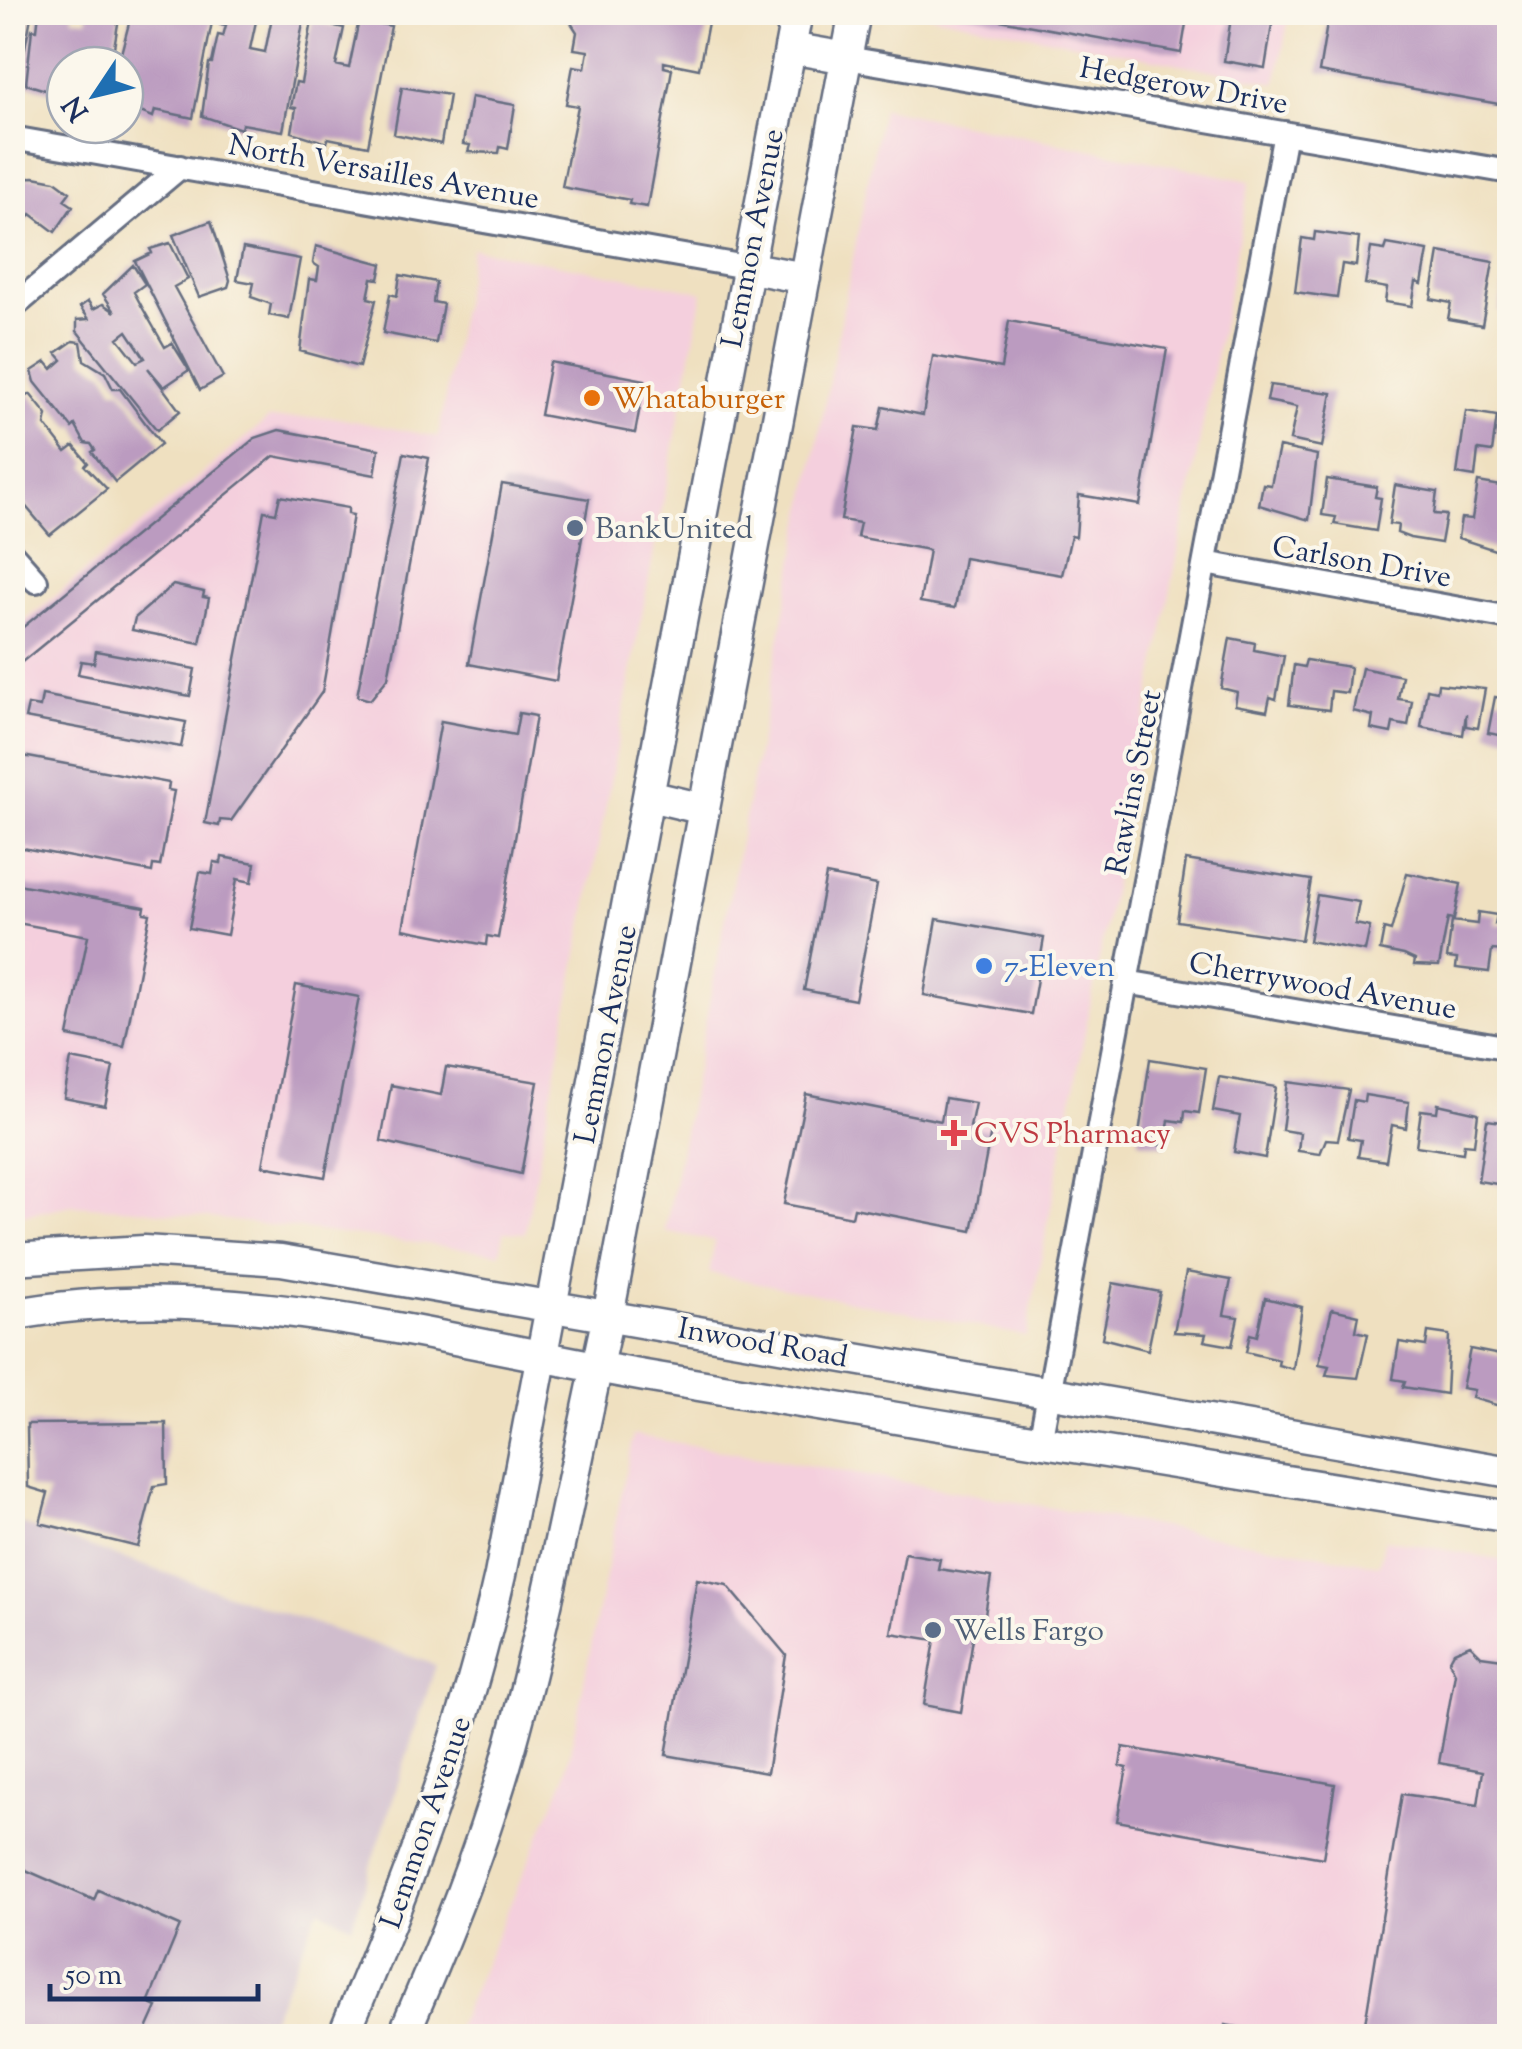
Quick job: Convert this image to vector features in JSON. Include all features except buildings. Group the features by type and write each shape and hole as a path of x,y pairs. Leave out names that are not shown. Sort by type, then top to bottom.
{"main road":[{"name":"Lemmon Avenue","path":"343,2036 404,1892 446,1772 490,1618 554,1305 746,267 797,12"},
{"name":"Lemmon Avenue","path":"407,2027 484,1834 540,1626 608,1316 855,12"},
{"path":"790,48 847,58"},
{"path":"746,267 805,278"},
{"path":"649,796 704,809"},
{"path":"615,982 670,988"},
{"name":"Inwood Road","path":"12,1259 184,1251 281,1260 1510,1472"},
{"path":"58,1254 62,1305"},
{"name":"Inwood Road","path":"12,1314 62,1305 198,1303 298,1312 597,1368 1510,1518"},
{"path":"1434,1505 1440,1460"},
{"path":"490,1618 540,1626"},
{"path":"362,1992 407,2027"}],"street":[{"name":"Hedgerow Drive","path":"847,58 1510,172"},
{"name":"Rawlins Street","path":"1040,1442 1285,133"},
{"name":"North Versailles Avenue","path":"12,138 746,267"},
{"path":"12,308 180,167"},
{"path":"12,554 36,582"},
{"name":"Carlson Drive","path":"1205,563 1510,618"},
{"name":"Cherrywood Avenue","path":"1126,982 1510,1048"}],"shaded area":[{"path":"919,13 1290,13 1276,83"},
{"path":"882,108 1250,181 1026,1336 709,1273 715,1241 665,1231"},
{"path":"472,248 703,292 525,1233 504,1232 500,1253 135,1209 73,1205 13,1217 12,632 268,419 333,417 438,437"},
{"path":"633,1435 1379,1565 1385,1539 1509,1561 1509,2036 453,2036 565,1777"},
{"path":"13,1521 436,1665 352,1926 319,1909 264,2036 13,2036"}],"place":[{"name":"Whataburger","path":"592,398"},
{"name":"BankUnited","path":"575,528"},
{"name":"7-Eleven","path":"984,966"},
{"name":"CVS Pharmacy","path":"954,1133"},
{"name":"Wells Fargo","path":"933,1630"}]}
